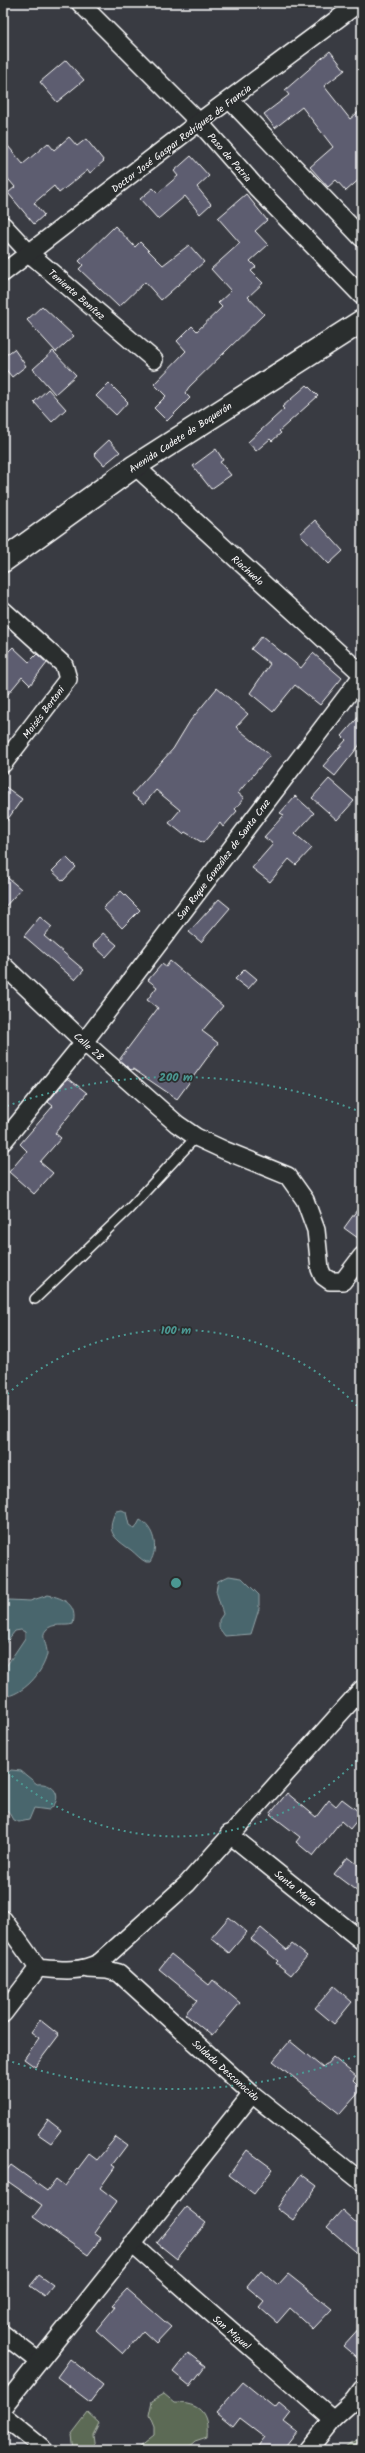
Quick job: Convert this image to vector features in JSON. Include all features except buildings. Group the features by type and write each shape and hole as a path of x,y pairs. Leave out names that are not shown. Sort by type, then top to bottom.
{"main road":[{"name":"Avenida Cadete de Boquerón","path":"3,561 135,466 362,321"}],"street":[{"name":"Paso de Patria","path":"80,3 199,122 256,187 362,296"},
{"name":"Doctor José Gaspar Rodríguez de Francia","path":"3,274 199,122 358,3"},
{"path":"230,100 362,238"},
{"name":"Teniente Benítez","path":"3,225 30,254 154,360"},
{"name":"Riachuelo","path":"135,466 362,675"},
{"name":"Moisés Bertoni","path":"3,610 64,665 68,678 3,764"},
{"name":"San Roque González de Santa Cruz","path":"3,1142 84,1042 362,675"},
{"name":"Calle 28","path":"3,965 84,1042 177,1124 196,1137 288,1176 305,1200 316,1230 320,1270 323,1276 330,1281 343,1281 362,1256"},
{"path":"94,1965 187,1884 229,1834 360,1696"},
{"name":"Santa María","path":"229,1834 362,1941"},
{"path":"3,1919 38,1968 3,2014"},
{"name":"Soldado Desconocido","path":"38,1968 59,1970 94,1965 118,1973 252,2094 362,2182"},
{"path":"3,2407 38,2361 252,2094"},
{"name":"San Miguel","path":"132,2244 333,2419"},
{"path":"3,2334 38,2361"},
{"path":"308,2450 333,2419 359,2400"},
{"path":"3,2416 45,2450"}],"lane":[{"path":"35,1299 129,1210 196,1137"}],"green space":[{"path":"164,2394 175,2403 190,2405 201,2411 206,2421 207,2437 195,2441 185,2450 135,2450 154,2435 154,2427 149,2415 152,2401"},
{"path":"88,2413 99,2423 93,2435 95,2450 73,2450 71,2435"},
{"path":"362,2439 362,2450 343,2450 350,2444"}],"water":[{"path":"122,1510 126,1512 129,1525 135,1529 140,1520 152,1533 154,1539 154,1551 150,1562 146,1562 142,1559 120,1542 113,1534 111,1524 113,1518 116,1511"},
{"path":"229,1576 242,1578 259,1595 259,1609 251,1634 225,1636 219,1628 219,1620 223,1614 216,1591 218,1581"},
{"path":"48,1595 64,1600 72,1607 74,1617 73,1624 55,1625 44,1632 47,1654 45,1661 37,1675 25,1688 3,1697 3,1671 25,1638 25,1632 21,1630 15,1631 3,1646 3,1604 9,1600 30,1601"},
{"path":"11,1770 21,1771 37,1784 43,1784 52,1788 57,1796 54,1805 49,1810 34,1808 29,1820 19,1822 13,1820 8,1811 3,1809 3,1777"}]}
